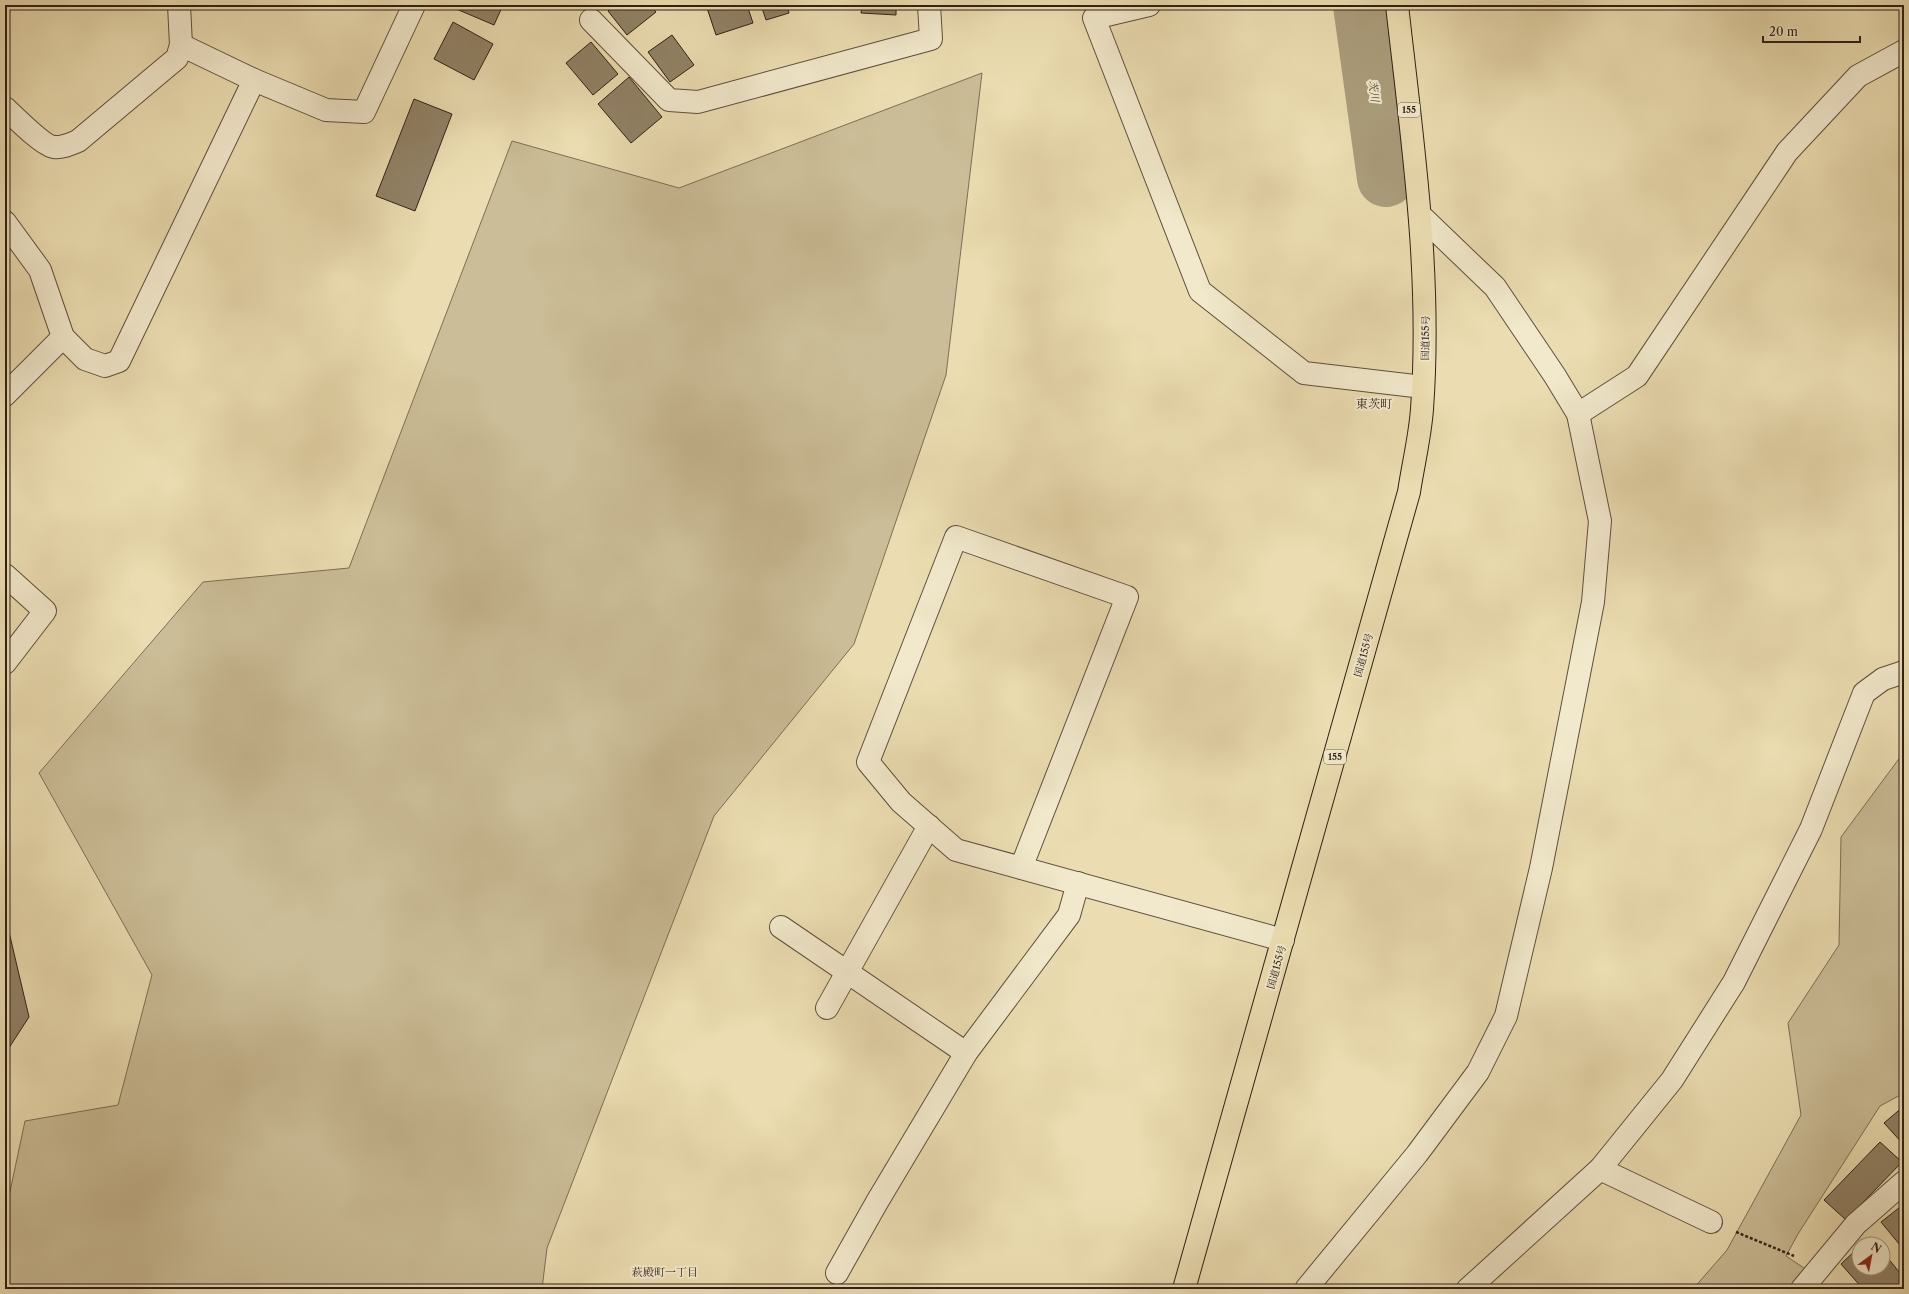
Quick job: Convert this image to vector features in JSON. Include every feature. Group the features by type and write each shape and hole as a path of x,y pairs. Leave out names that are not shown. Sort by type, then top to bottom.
{"highway":[{"name":"国道155号","path":"1184,1289 1409,492 1422,410 1426,320 1421,216 1397,5"}],"street":[{"path":"5,108 40,139 52,147 64,147 78,141 177,58 181,45 179,5"},
{"path":"181,45 254,80 326,110 364,112 414,5"},
{"path":"591,20 669,100 698,102 930,39 929,5"},
{"path":"1149,5 1090,11 1200,291 1304,373 1423,387"},
{"path":"1578,414 1637,376 1787,152 1858,76 1904,51"},
{"path":"5,222 40,270 63,337 85,359 105,366 119,361 254,80"},
{"path":"1306,1289 1417,1154 1478,1072 1506,1016 1541,868 1593,602 1600,521 1578,414 1555,376 1495,286 1421,216"},
{"path":"5,395 63,337"},
{"path":"1021,868 1127,597 956,537 868,762 901,802 956,850 1021,868 1078,883 1283,940"},
{"path":"5,575 46,611 5,663"},
{"path":"1468,1289 1600,1169 1672,1080 1734,982 1811,829 1864,692 1883,679 1904,672"},
{"path":"827,1008 929,826"},
{"path":"837,1272 966,1053 1069,915 1078,883"},
{"path":"780,927 966,1053"},
{"path":"1600,1169 1710,1222"},
{"path":"1802,1289 1856,1224 1904,1182"}],"path":[{"path":"1710,1222 1821,1266"}],"shaded area":[{"path":"982,73 946,375 854,644 714,816 547,1248 542,1289 5,1289 5,1215 25,1121 118,1105 152,975 39,773 203,582 349,568 512,141 679,188"},
{"path":"1904,752 1904,1093 1880,1106 1798,1234 1786,1256 1810,1272 1795,1289 1693,1289 1727,1250 1801,1115 1788,1023 1839,945 1841,837"}],"building":[{"path":"447,5 503,5 494,25"},
{"path":"616,5 650,5 656,12 627,35 608,11"},
{"path":"706,5 747,5 753,23 716,35"},
{"path":"761,5 787,5 789,13 766,20"},
{"path":"862,5 896,5 896,15 861,13"},
{"path":"453,22 493,44 474,80 434,59"},
{"path":"672,35 694,65 670,82 648,52"},
{"path":"591,42 618,74 593,95 566,63"},
{"path":"629,77 662,117 631,143 598,104"},
{"path":"414,99 452,114 415,211 376,196"},
{"path":"5,915 29,1017 5,1054"},
{"path":"1904,1106 1904,1145 1884,1123"},
{"path":"1880,1142 1902,1162 1846,1220 1824,1200"},
{"path":"1904,1204 1904,1250 1881,1222"},
{"path":"1851,1255 1851,1275 1841,1264"},
{"path":"1891,1262 1904,1278 1904,1289 1863,1289 1852,1276 1891,1276"}],"waterway":[{"name":"茨川","path":"1362,5 1386,178"}],"district":[{"name":"東茨町","path":"1374,404"},
{"name":"萩殿町一丁目","path":"665,1272"}]}
